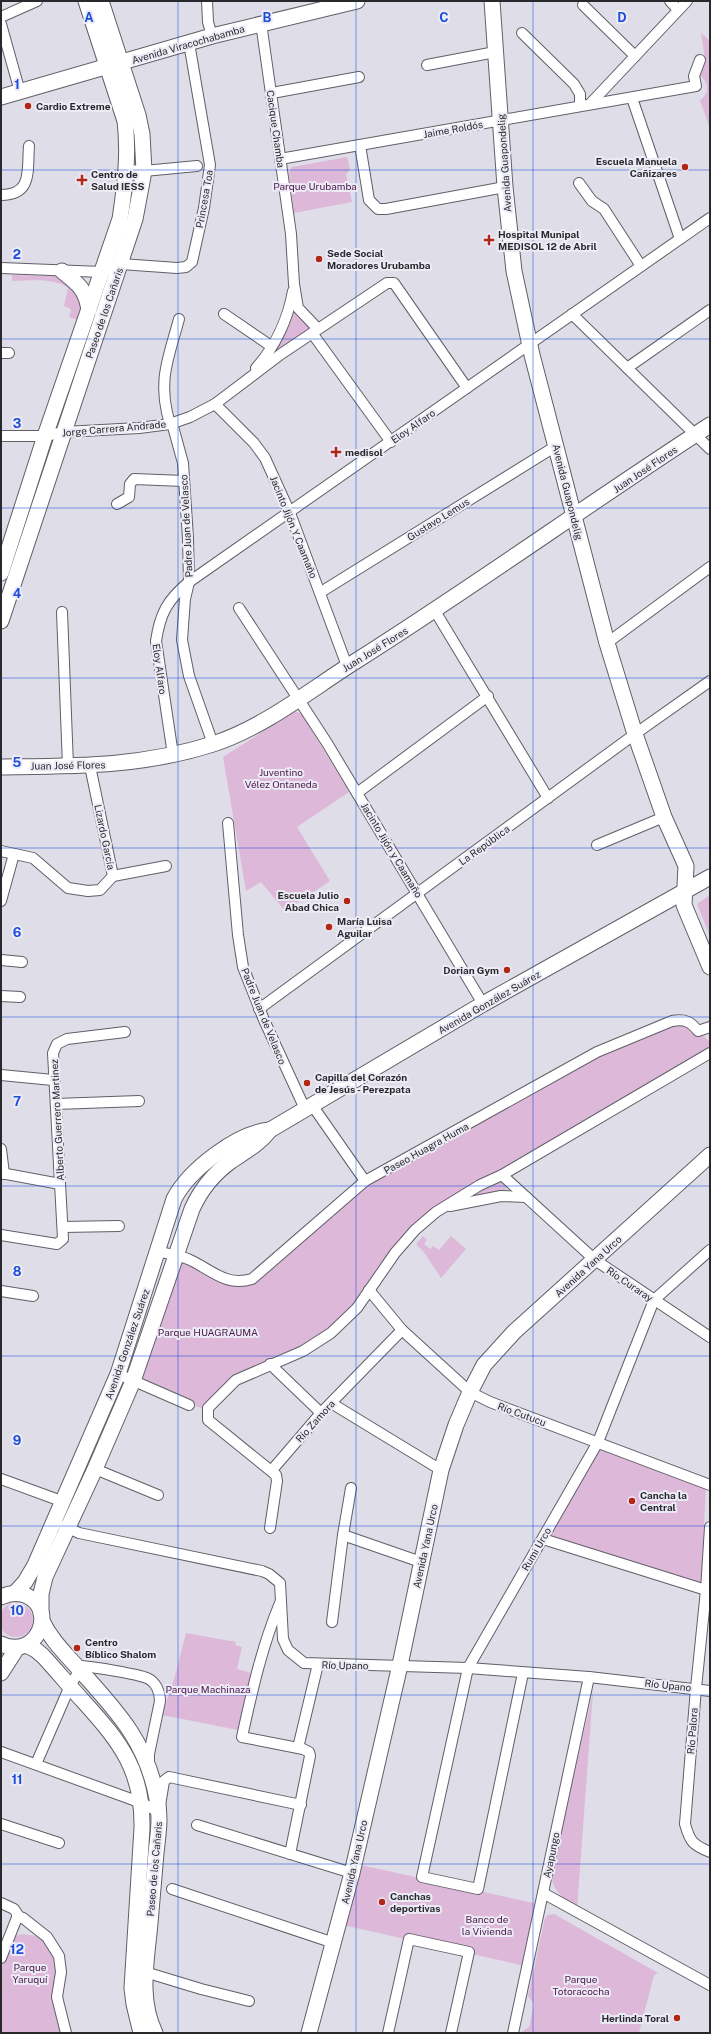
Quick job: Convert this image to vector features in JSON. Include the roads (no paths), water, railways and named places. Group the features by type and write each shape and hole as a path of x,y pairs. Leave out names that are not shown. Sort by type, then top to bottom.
{"main road":[{"name":"Paseo de los Cañaris","path":"1,621 121,264 135,219 144,171 142,134 138,115 86,1"},
{"name":"Paseo de los Cañaris","path":"2,570 44,436 120,219 127,170 127,141 125,121 101,1"},
{"name":"Avenida Viracochabamba","path":"1,98 212,36 357,1"},
{"name":"Avenida Guapondelig","path":"492,1 505,187 514,271 530,345 607,643 635,734 664,817 686,866 684,905 710,967"},
{"path":"62,271 78,284 87,295 89,310"},
{"name":"Juan José Flores","path":"1,767 90,766 128,763 173,755 213,744 233,736 257,724 435,610 710,425"},
{"name":"Avenida González Suárez","path":"7,1592 25,1582 96,1470 133,1381 192,1209 207,1184 217,1172 263,1139 270,1130 308,1107 483,1004 710,877"},
{"name":"Avenida González Suárez","path":"42,1617 41,1594 61,1525 64,1502 118,1374 174,1199 181,1186 191,1174 203,1164 256,1131 270,1130"},
{"name":"Avenida Yana Urco","path":"309,2033 352,1873 400,1665 441,1470 456,1425 470,1392 484,1365 514,1332 710,1155"},
{"name":"Paseo de los Cañaris","path":"7,1592 31,1598 36,1603 53,1639 133,1734 142,1749 149,1768 159,1812 159,1831 145,1972 147,2009 155,2033"},
{"path":"1,1672 22,1647 37,1636 42,1617"},
{"name":"Paseo de los Cañaris","path":"1,1644 22,1647 40,1653 119,1742 130,1761 137,1781 142,1804 132,1988 141,2033"}],"street":[{"path":"1,17 37,1"},
{"path":"207,1 208,22 212,36"},
{"path":"670,1 678,10"},
{"path":"522,34 574,84 585,105 635,56 687,1"},
{"path":"583,5 635,56"},
{"name":"Cacique Chamba","path":"261,23 291,234 294,284 298,308 391,442"},
{"path":"1,24 20,92"},
{"name":"Princesa Toa","path":"102,272 121,264 177,268 186,267 192,262 204,208 210,165 189,43"},
{"path":"427,65 495,52"},
{"name":"Jaime Roldós","path":"280,159 696,86 694,76 700,60"},
{"path":"272,93 359,77"},
{"path":"632,98 680,239"},
{"path":"360,145 369,200 378,209 505,187"},
{"path":"1,195 11,195 20,191 27,180 29,146"},
{"path":"127,170 144,171 197,166"},
{"path":"579,183 592,201 604,209 641,266"},
{"name":"Eloy Alfaro","path":"173,755 156,641 159,624 165,608 174,594 188,582 290,513 710,218"},
{"path":"1,268 102,272"},
{"name":"Jorge Carrera Andrade","path":"1,436 44,436 64,432 139,428 171,424 190,417 215,404 241,382 387,283 394,283 467,388"},
{"name":"Cacique Chamba","path":"241,382 257,367 271,346 287,314 294,284"},
{"path":"628,368 710,310"},
{"path":"224,314 271,346"},
{"path":"572,314 710,449"},
{"name":"Padre Juan de Velasco","path":"179,319 165,373 163,391 183,463 188,582 182,621 182,640 184,657 213,744"},
{"name":"Jacinto Jijón Y Caamaño","path":"215,404 254,443 265,458 290,513 321,592 347,666"},
{"name":"Gustavo Lemus","path":"321,592 556,446"},
{"path":"117,504 129,497 130,484 134,479 184,481"},
{"path":"2,570 19,570"},
{"path":"607,643 709,571"},
{"name":"Jacinto Jijón y Caamaño","path":"239,608 298,698 357,793 483,1004"},
{"path":"435,610 548,798"},
{"path":"62,612 68,766"},
{"name":"La República","path":"259,1009 635,734 710,681"},
{"path":"357,793 488,696"},
{"name":"Lizardo García","path":"1,851 33,858 68,888 88,891 100,890 113,876 90,766"},
{"path":"597,845 664,817"},
{"name":"Padre Juan de Velasco","path":"228,823 238,935 243,967 259,1009 308,1107 365,1181"},
{"path":"1,901 14,854"},
{"path":"113,876 166,866"},
{"path":"1,960 22,962"},
{"path":"1,996 20,997"},
{"name":"Paseo Huagra Huma","path":"158,1251 188,1260 216,1276 240,1282 252,1279 365,1181 597,1052 672,1021 684,1019 691,1023 698,1031 710,1027"},
{"name":"Alberto Guerrero Martinez","path":"1,1235 57,1244 62,1239 63,1227 52,1053 54,1047 60,1041 124,1032"},
{"path":"270,1528 277,1481 276,1475 272,1470 208,1420 208,1408 236,1380 303,1351 331,1333 357,1308 415,1230 443,1208 480,1185 502,1175 710,1053"},
{"path":"1,1075 53,1080"},
{"path":"56,1104 139,1101"},
{"path":"1,1149 3,1174 60,1184"},
{"name":"Río Curaray","path":"502,1175 595,1260 710,1337"},
{"path":"443,1208 501,1196 526,1197"},
{"path":"63,1227 119,1226"},
{"name":"Rumi Urco","path":"523,1673 478,1889 422,1877 468,1668 598,1442 654,1300 710,1250"},
{"name":"Río Cutucu","path":"369,1290 402,1330 470,1392 490,1402 710,1485"},
{"path":"1,1291 33,1296"},
{"name":"Río Zamora","path":"272,1470 331,1403 402,1330"},
{"path":"270,1364 322,1413"},
{"path":"118,1374 189,1405"},
{"path":"331,1403 441,1470"},
{"path":"96,1470 158,1495"},
{"path":"1,1479 64,1502"},
{"path":"332,1622 343,1535 351,1488"},
{"name":"Río Upano","path":"61,1525 79,1533 262,1571 269,1574 280,1583 283,1639 288,1650 304,1663 468,1668 589,1677 696,1688 710,1691"},
{"name":"Río Palora","path":"710,1527 709,1571 696,1688 685,1824 689,1837 696,1846 710,1852"},
{"path":"343,1535 421,1562"},
{"path":"543,1539 706,1590"},
{"path":"281,1601 268,1633 256,1675 242,1737 306,1750 310,1756 290,1854"},
{"path":"298,1748 318,1664"},
{"path":"36,1764 70,1686 82,1666 146,1678 157,1687 160,1694 160,1701 149,1754 149,1768"},
{"name":"Ayapungo","path":"513,2033 589,1677"},
{"path":"1,1752 142,1804 159,1812 164,1780 169,1777 301,1805"},
{"path":"1,1824 59,1843"},
{"path":"197,1826 352,1873"},
{"path":"172,1889 334,1943"},
{"path":"543,1894 710,1985"},
{"path":"1,1903 14,1908 17,1916 1,1958"},
{"path":"17,1916 23,1918 47,1937 59,1956 61,1972 58,2002 66,2033"},
{"path":"388,2033 409,1940 469,1952 451,2033"},
{"path":"145,1972 201,1989 249,2001"}],"place":[{"name":"Cardio Extreme","path":"28,106"},
{"name":"Escuela Manuela Cañizares","path":"685,167"},
{"name":"Centro de Salud IESS","path":"82,180"},
{"name":"Hospital Munipal MEDISOL 12 de Abril","path":"489,240"},
{"name":"Sede Social Moradores Urubamba","path":"319,259"},
{"name":"medisol","path":"336,452"},
{"name":"Escuela Julio Abad Chica","path":"347,901"},
{"name":"María Luisa Aguilar","path":"329,927"},
{"name":"Dorian Gym","path":"507,970"},
{"name":"Capilla del Corazón de Jesús - Perezpata","path":"307,1083"},
{"name":"Cancha la Central","path":"632,1501"},
{"name":"Centro Bíblico Shalom","path":"77,1648"},
{"name":"Canchas deportivas","path":"382,1902"},
{"name":"Herlinda Toral","path":"677,2018"}],"park label":[{"name":"Parque Urubamba","path":"315,186"},
{"name":"Juventino Vélez Ontaneda","path":"281,778"},
{"name":"Parque HUAGRAUMA","path":"208,1332"},
{"name":"Parque Machinaza","path":"208,1689"},
{"name":"Banco de la Vivienda","path":"487,1924"},
{"name":"Parque Yaruquí","path":"30,1972"},
{"name":"Parque Totoracocha","path":"581,1984"}]}
